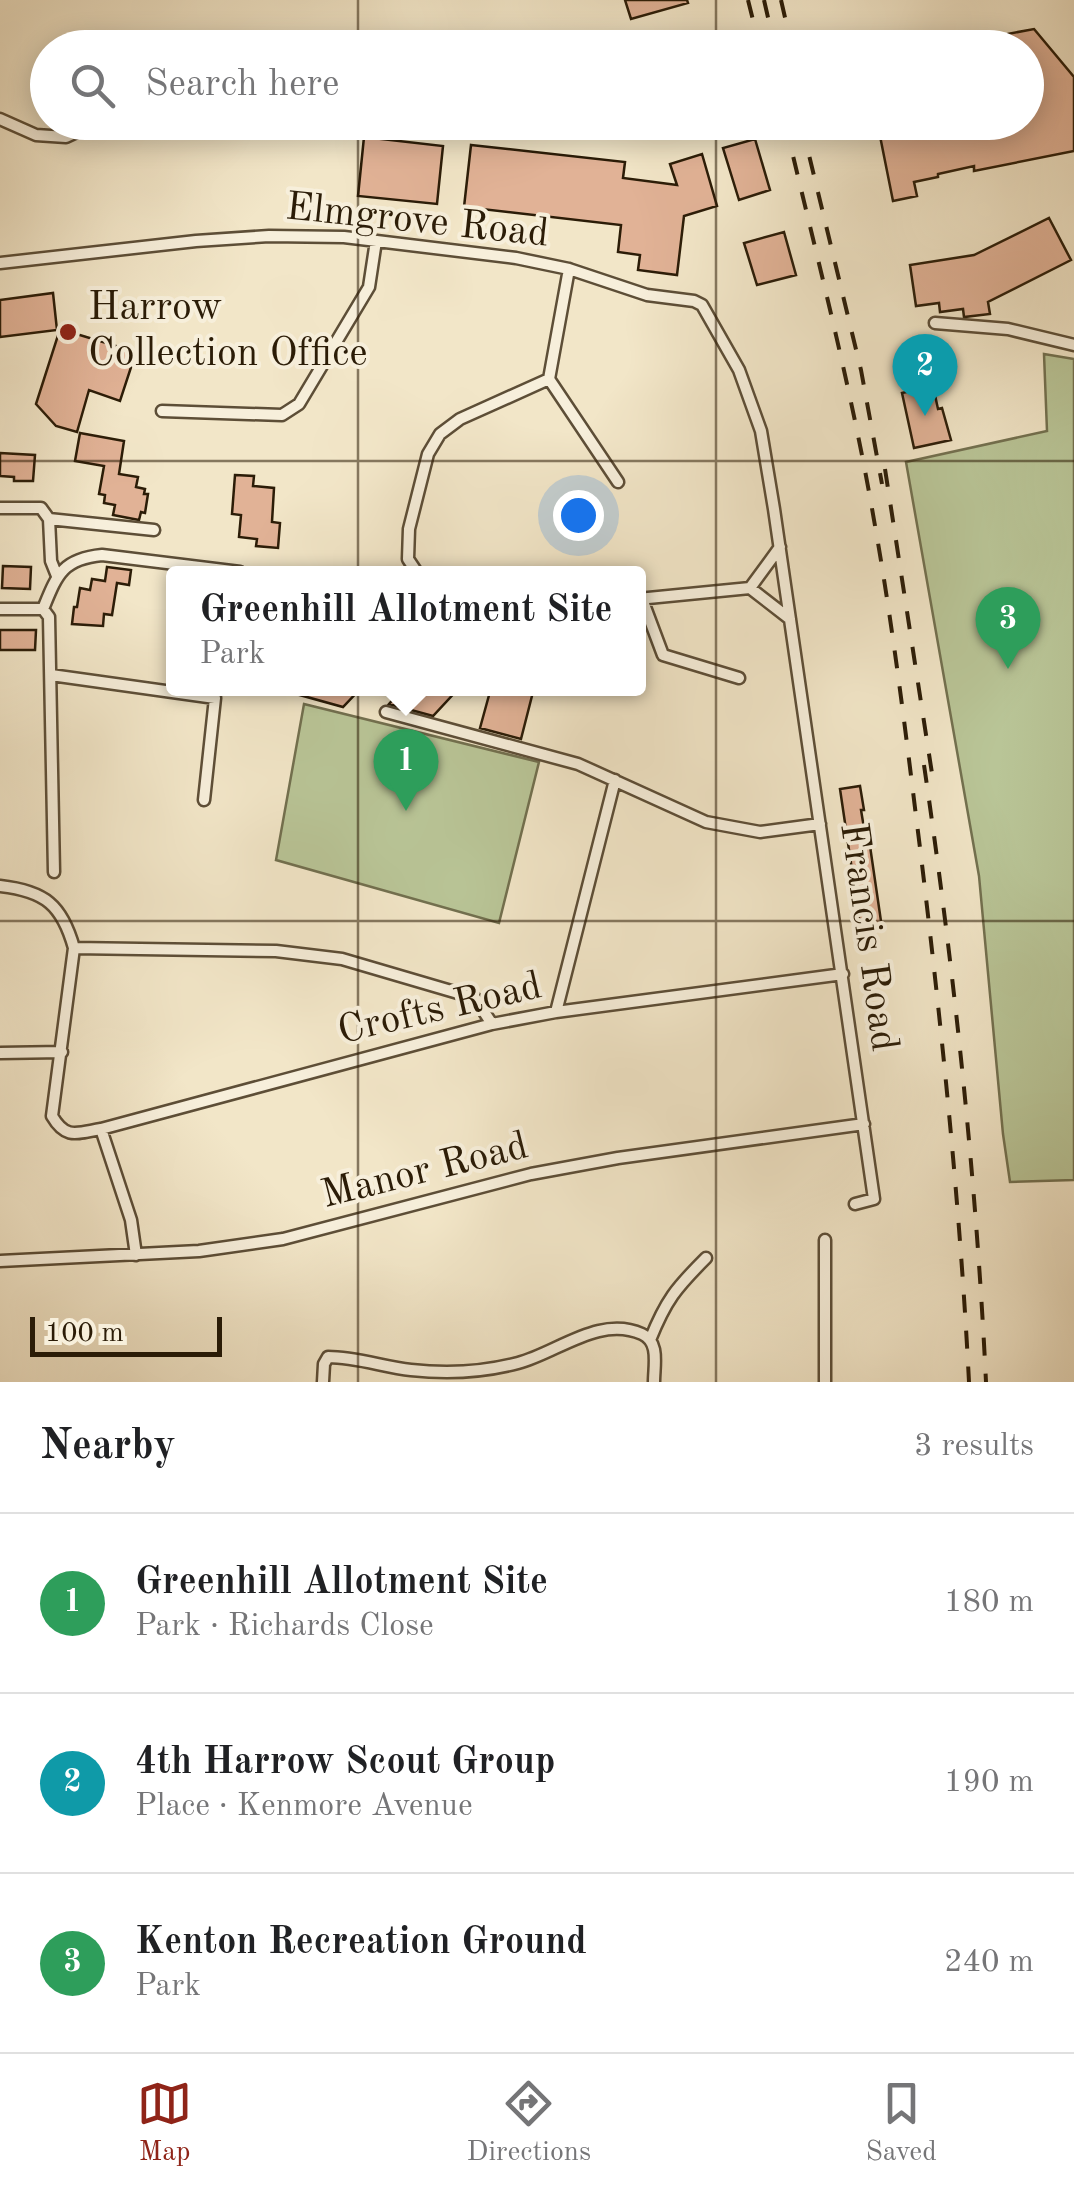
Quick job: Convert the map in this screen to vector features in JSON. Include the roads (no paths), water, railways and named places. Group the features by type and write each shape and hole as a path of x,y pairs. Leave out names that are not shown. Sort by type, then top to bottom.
{"street":[{"path":"0,119 30,132"},
{"name":"Elmgrove Road","path":"0,263 196,241 270,236 344,238 516,258 569,269 647,295 694,300 702,306"},
{"path":"162,411 282,415 299,404 369,286 376,241"},
{"path":"569,269 549,379 618,482"},
{"name":"Francis Road","path":"702,306 739,370 761,432 874,1200 855,1204"},
{"path":"934,323 1008,329 1074,345"},
{"path":"413,566 408,559 409,529 428,454 440,434 460,419 549,379"},
{"path":"1,508 41,508 49,518 51,561 57,576"},
{"path":"49,518 154,530"},
{"path":"750,588 780,547"},
{"path":"42,609 57,576 81,557 102,555 191,566"},
{"path":"646,598 750,588 790,619"},
{"path":"0,609 42,609 49,617 54,872"},
{"path":"646,614 662,655 738,678"},
{"path":"52,675 166,687"},
{"path":"204,800 219,696"},
{"path":"386,712 578,764 706,822 760,832 820,824"},
{"path":"556,1012 615,780"},
{"path":"0,886 24,889 46,899 68,926 74,948 62,1052 0,1053"},
{"path":"74,948 276,950 342,958 475,998 492,1024"},
{"name":"Crofts Road","path":"62,1052 52,1116 60,1128 71,1134 492,1024 843,974"},
{"name":"Manor Road","path":"0,1261 199,1251 284,1239 531,1174 864,1124"},
{"path":"102,1129 132,1220 136,1255"},
{"path":"824,1240 826,1382"},
{"path":"650,1340 664,1306 680,1283 706,1258"},
{"path":"323,1382 328,1358 414,1370 476,1372 523,1362 563,1343 610,1329 640,1333 655,1346 654,1382"}],"railway":[{"path":"748,0 756,30"},
{"path":"764,0 771,30"},
{"path":"781,0 788,30"},
{"path":"789,140 855,420 894,646 943,1053 969,1382"},
{"path":"805,140 861,370 882,484"},
{"path":"885,469 933,780"},
{"path":"924,765 962,1073 986,1382"}],"place":[{"name":"Harrow Collection Office","path":"68,332"},
{"name":"4th Harrow Scout Group","path":"925,416"},
{"name":"Kenton Recreation Ground","path":"1008,669"},
{"name":"Greenhill Allotment Site","path":"406,811"}]}
